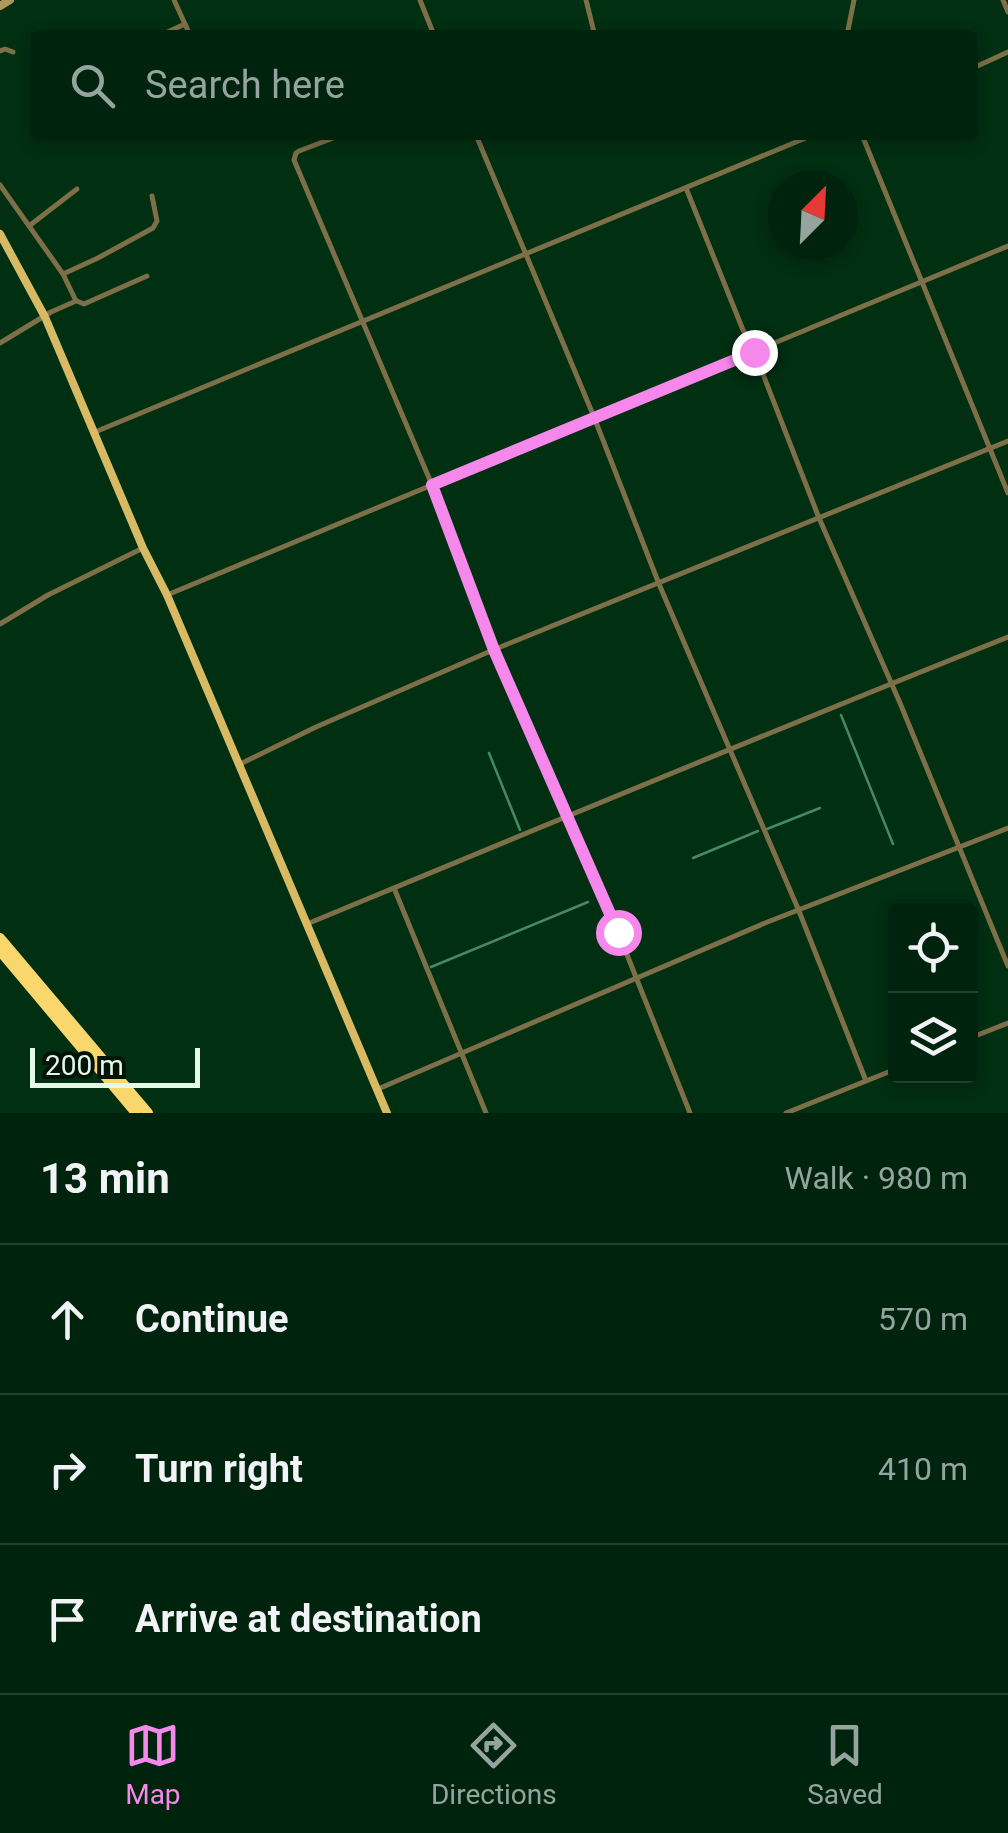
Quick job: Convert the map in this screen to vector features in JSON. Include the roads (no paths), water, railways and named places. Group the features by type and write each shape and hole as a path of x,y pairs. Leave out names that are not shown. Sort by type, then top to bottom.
{"highway":[{"path":"0,938 148,1113"},
{"path":"0,952 136,1113"}],"main road":[{"path":"0,234 45,318 387,1113"}],"street":[{"path":"0,6 10,0"},
{"path":"174,0 188,30"},
{"path":"420,0 432,30"},
{"path":"586,0 594,30"},
{"path":"848,30 854,0"},
{"path":"1003,0 1008,12"},
{"path":"172,30 185,24"},
{"path":"0,51 12,52"},
{"path":"978,66 1008,52"},
{"path":"328,140 299,151 294,160 432,485 494,650 690,1113"},
{"path":"478,140 866,1081"},
{"path":"94,432 802,140"},
{"path":"864,140 1008,493"},
{"path":"0,185 63,274 76,301 84,304 147,276"},
{"path":"686,188 819,518 1008,966"},
{"path":"29,226 77,190"},
{"path":"63,274 153,228 157,221 152,196"},
{"path":"166,595 1008,246"},
{"path":"0,343 76,301"},
{"path":"238,765 494,650 1008,441"},
{"path":"0,624 48,595 143,548"},
{"path":"306,924 1008,637"},
{"path":"377,1090 798,911 1008,828"},
{"path":"394,888 486,1113"},
{"path":"978,1035 1008,1023"},
{"path":"786,1113 888,1072"}],"waterway":[{"path":"841,715 893,844"},
{"path":"489,753 520,830"},
{"path":"767,829 820,808"},
{"path":"693,858 758,831"},
{"path":"431,967 588,902"}]}
